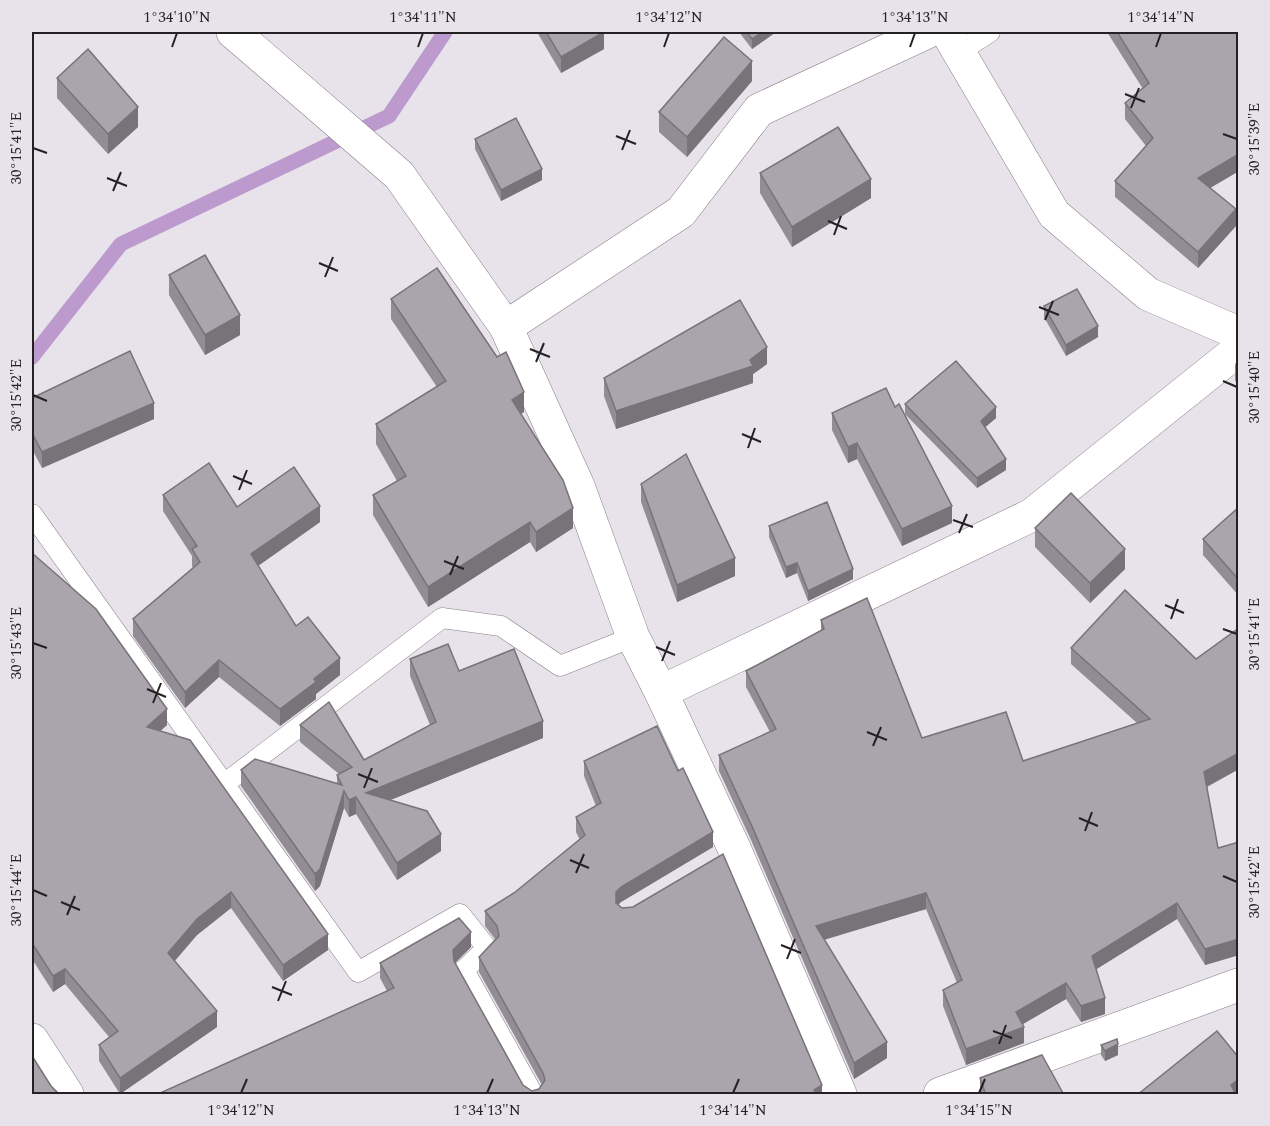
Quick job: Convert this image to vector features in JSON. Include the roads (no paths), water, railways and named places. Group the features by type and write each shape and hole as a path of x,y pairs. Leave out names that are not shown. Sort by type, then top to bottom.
{"street":[{"path":"233,32 399,176 506,327 578,486 633,637 662,692 724,854 840,1095"},
{"path":"506,327 681,212 759,110 927,32"},
{"path":"953,42 1054,214 1148,294 1239,333"},
{"path":"662,692 1032,515 1239,350"},
{"path":"940,1095 1239,985"},
{"path":"32,1040 67,1095"}],"lane":[{"path":"953,42 990,32"},
{"path":"32,514 358,972 460,914 487,948 464,970 533,1095"},
{"path":"224,784 442,618 501,626 560,666 633,637"}],"waterway":[{"path":"32,357 121,244 389,116 445,32"}]}
